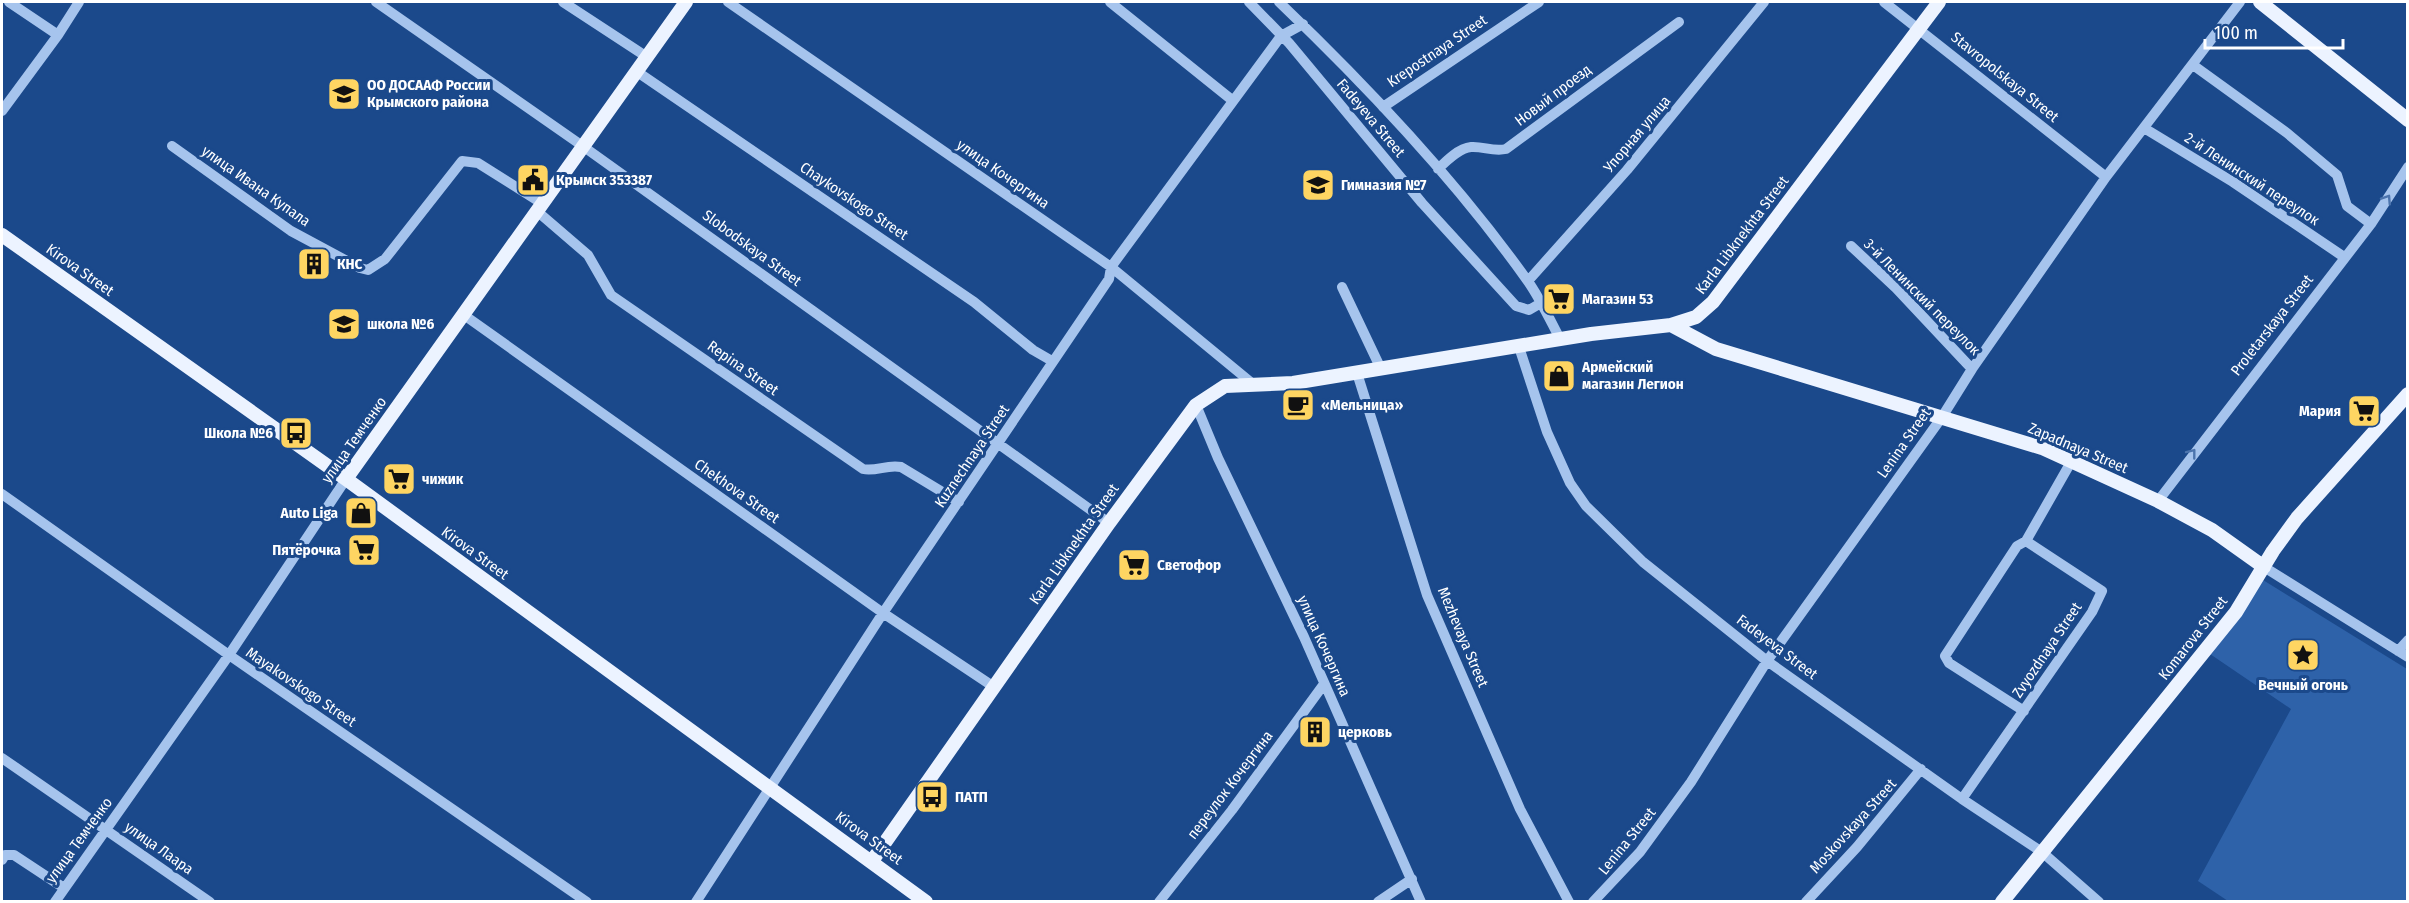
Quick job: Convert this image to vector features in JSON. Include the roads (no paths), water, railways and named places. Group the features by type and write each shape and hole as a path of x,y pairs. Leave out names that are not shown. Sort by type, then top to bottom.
{"main road":[{"name":"улица Темченко","path":"346,479 686,2"},
{"name":"Karla Libknekhta Street","path":"872,861 1109,523 1196,405 1225,386 1293,383 1560,339 1671,325 1696,317 1713,302 1939,2"},
{"path":"2260,2 2408,120"},
{"name":"Kirova Street","path":"2,236 346,479 926,902"},
{"name":"Zapadnaya Street","path":"1671,325 1716,349 2042,448 2158,501 2212,530 2264,567"},
{"name":"Komarova Street","path":"2002,902 2236,612 2297,518 2408,394"}],"street":[{"path":"9,2 58,36"},
{"path":"2,111 58,36 80,2"},
{"name":"Slobodskaya Street","path":"376,2 584,147 1109,523"},
{"path":"563,2 646,57"},
{"name":"улица Кочергина","path":"728,2 1111,267 1253,384"},
{"path":"1110,2 1232,100"},
{"name":"Fadeyeva Street","path":"1249,2 1281,36 1422,203 1516,306 1529,310 1540,303"},
{"name":"Fadeyeva Street","path":"1279,2 1383,107 1438,169 1528,281 1560,339"},
{"name":"Krepostnaya Street","path":"1383,107 1539,2"},
{"name":"Упорная улица","path":"1528,281 1627,170 1764,2"},
{"name":"Stavropolskaya Street","path":"1884,2 2106,177"},
{"name":"Lenina Street","path":"1593,902 1640,852 1691,782 1767,661 1942,417 1972,369 2106,177 2240,2"},
{"name":"Новый проезд","path":"1438,169 1466,148 1473,146 1498,151 1506,149 1679,22"},
{"path":"1281,36 1303,24"},
{"name":"Kuznechnaya Street","path":"696,902 883,613 1109,279 1111,267 1281,36"},
{"path":"2193,64 2287,133 2337,175 2348,206 2371,224"},
{"name":"Chaykovskogo Street","path":"636,71 974,302 1033,350 1052,361"},
{"name":"2-й Ленинский переулок","path":"2144,128 2233,182 2344,257"},
{"name":"улица Ивана Купала","path":"172,146 291,231 360,268 368,270 385,258 462,161 478,163 540,208"},
{"name":"Proletarskaya Street","path":"2158,501 2371,224 2408,167"},
{"name":"Repina Street","path":"540,208 588,255 611,295 862,469 892,465 901,467 959,502"},
{"name":"3-й Ленинский переулок","path":"1851,246 1896,288 1972,369"},
{"path":"1342,287 1381,369"},
{"name":"Chekhova Street","path":"464,315 883,613 993,687"},
{"name":"Fadeyeva Street","path":"1519,347 1558,459 1586,506 1643,562 1767,661 1962,799 2042,852 2099,902"},
{"name":"Mezhevaya Street","path":"1357,373 1427,594 1520,809 1569,902"},
{"name":"улица Кочергина","path":"1196,405 1218,458 1304,637 1421,902"},
{"name":"Zvyozdnaya Street","path":"2024,711 1949,663 1945,656 2017,546 2026,541 2071,462"},
{"name":"улица Темченко","path":"55,902 229,656 346,479"},
{"name":"Mayakovskogo Street","path":"2,494 229,656 587,902"},
{"name":"Zvyozdnaya Street","path":"1962,799 2092,612 2102,591 2026,541"},
{"name":"Zapadnaya Street","path":"2264,567 2403,654"},
{"path":"2403,654 2408,640"},
{"name":"переулок Кочергина","path":"1159,902 1232,810 1324,684"},
{"name":"улица Лаара","path":"2,758 210,902"},
{"name":"Moskovskaya Street","path":"1806,902 1864,839 1921,769"},
{"path":"2,860 6,855 14,855 64,888"},
{"path":"1378,902 1412,879"}],"place":[{"name":"ОО ДОСААФ России Крымского района","path":"344,94"},
{"name":"Крымск 353387","path":"533,180"},
{"name":"Гимназия №7","path":"1318,185"},
{"name":"КНС","path":"314,264"},
{"name":"Магазин 53","path":"1559,299"},
{"name":"школа №6","path":"344,324"},
{"name":"Армейский магазин Легион","path":"1559,376"},
{"name":"«Мельница»","path":"1298,405"},
{"name":"Мария","path":"2364,411"},
{"name":"Школа №6","path":"296,433"},
{"name":"чижик","path":"399,479"},
{"name":"Auto Liga","path":"361,513"},
{"name":"Пятёрочка","path":"364,550"},
{"name":"Светофор","path":"1134,565"},
{"name":"Вечный огонь","path":"2303,655"},
{"name":"церковь","path":"1315,732"},
{"name":"ПАТП","path":"932,797"}]}
